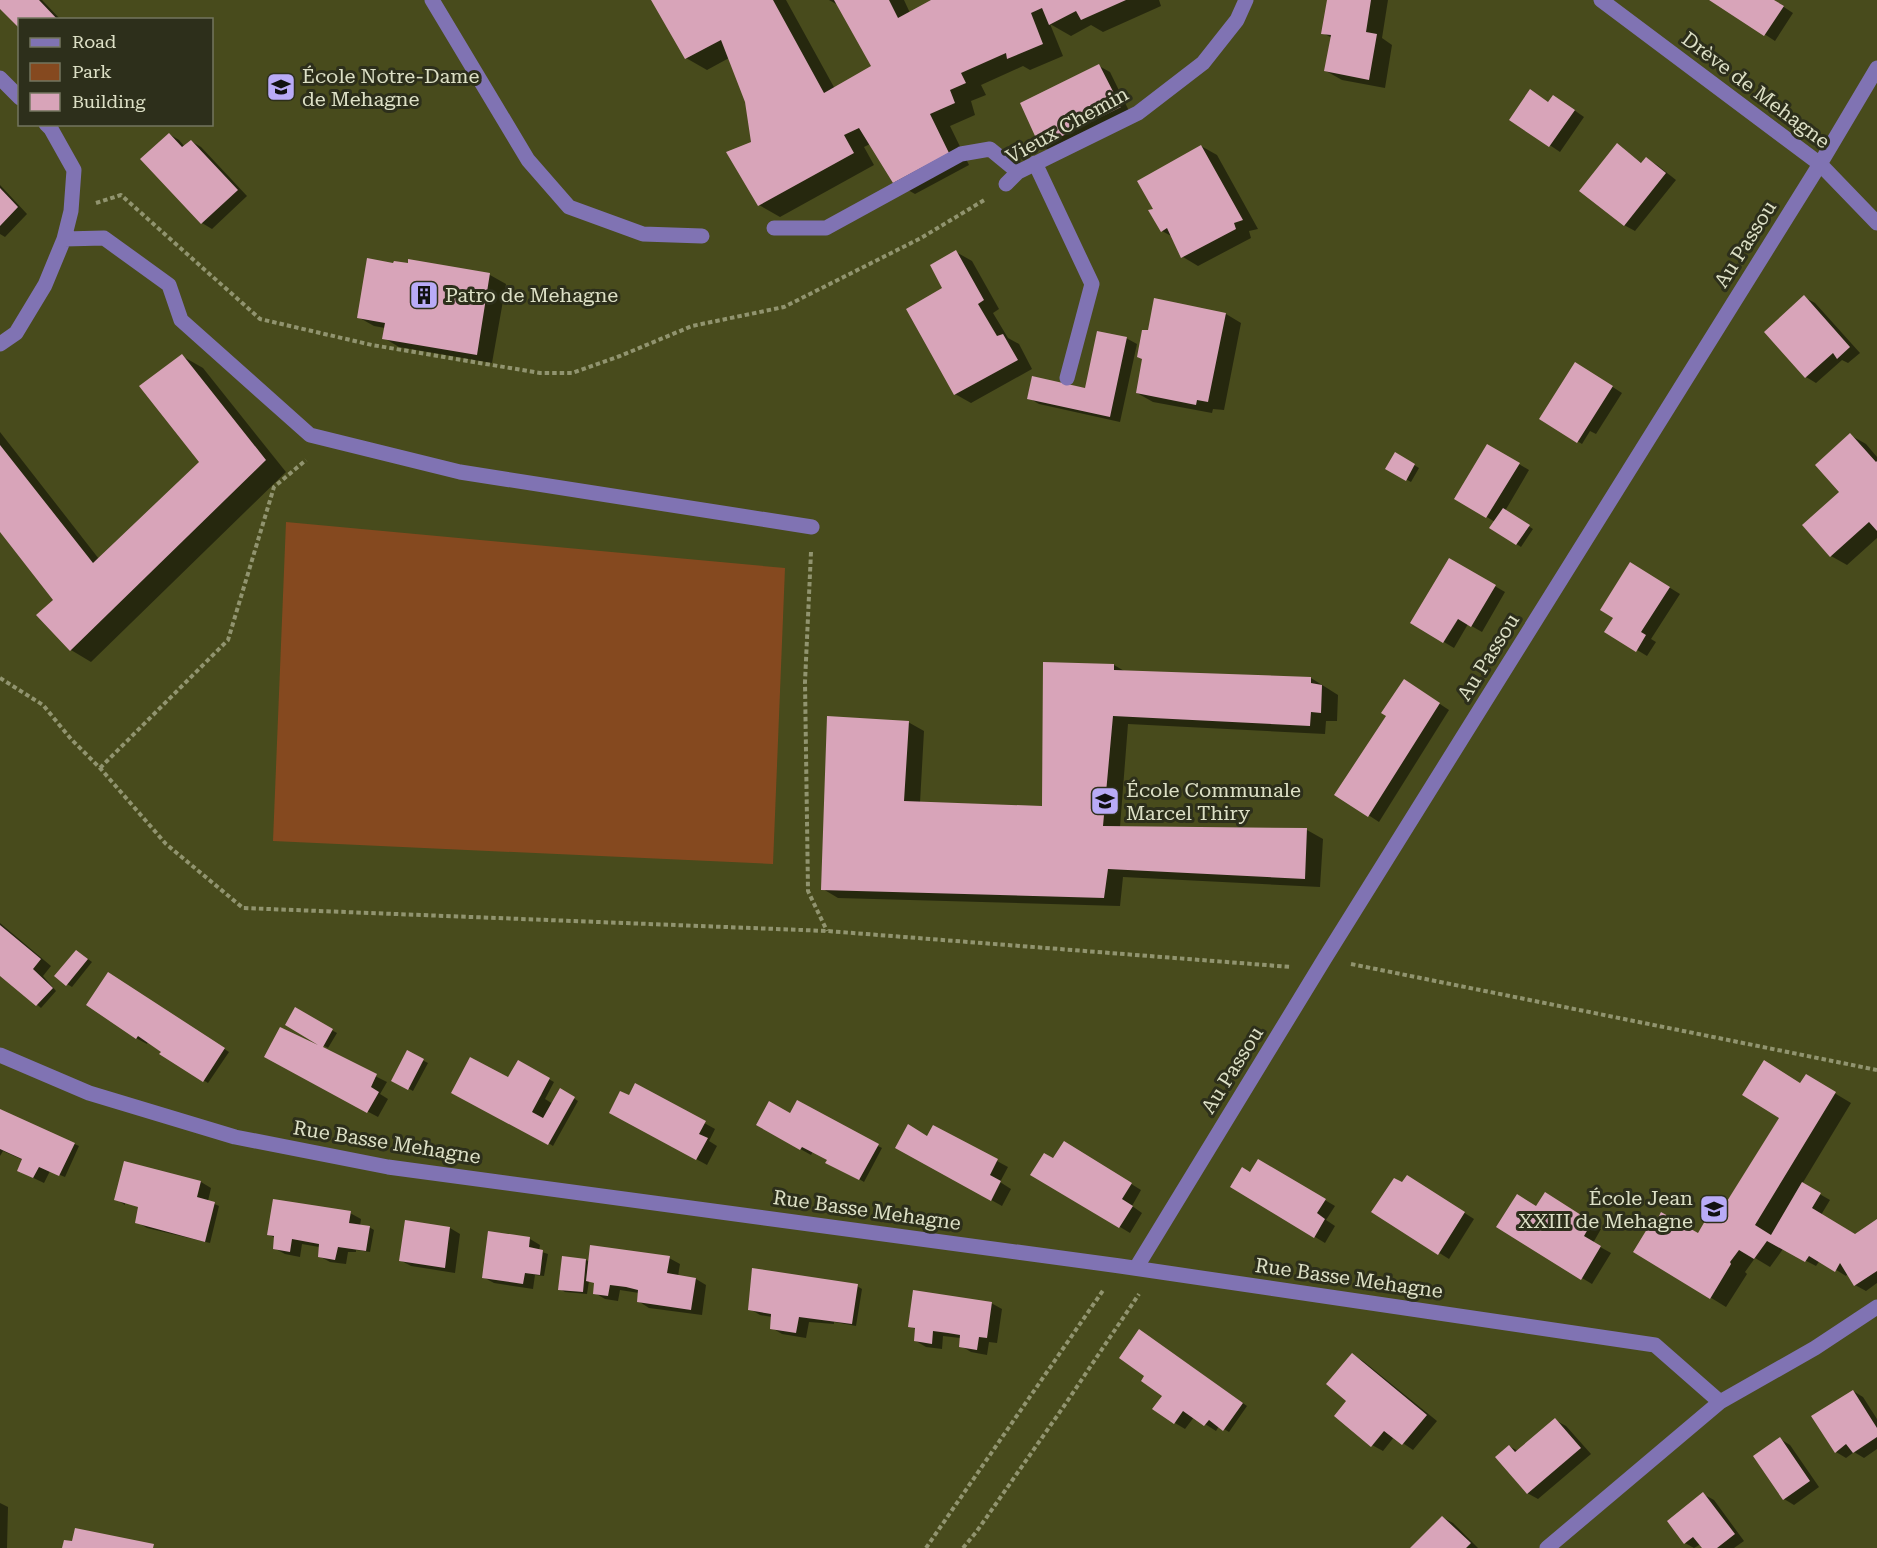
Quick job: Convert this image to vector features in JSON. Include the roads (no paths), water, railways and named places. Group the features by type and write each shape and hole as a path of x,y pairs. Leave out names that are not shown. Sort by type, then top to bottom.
{"street":[{"path":"432,0 528,160 568,207 643,234 702,236"},
{"name":"Vieux Chemin","path":"1006,184 1018,172 1138,113 1203,63 1238,20 1245,0"},
{"name":"Drève de Mehagne","path":"1601,0 1820,164 1877,223"},
{"name":"Au Passou","path":"1136,1268 1325,958 1820,164 1877,68"},
{"path":"0,78 18,96"},
{"path":"0,344 16,333 45,285 64,239 71,211 74,170 48,126"},
{"path":"774,228 826,228 961,154 990,149 1018,172"},
{"path":"1035,163 1092,284 1067,378"},
{"path":"64,239 104,238 169,285 181,320 310,435 460,472 812,527"},
{"name":"Rue Basse Mehagne","path":"0,1055 89,1093 235,1137 388,1167 1136,1268 1655,1345 1720,1402"},
{"path":"1547,1548 1720,1402 1815,1348 1877,1307"}],"place":[{"name":"École Notre-Dame de Mehagne","path":"281,87"},
{"name":"Patro de Mehagne","path":"424,295"},
{"name":"École Communale Marcel Thiry","path":"1105,801"},
{"name":"École Jean XXIII de Mehagne","path":"1714,1209"}]}
